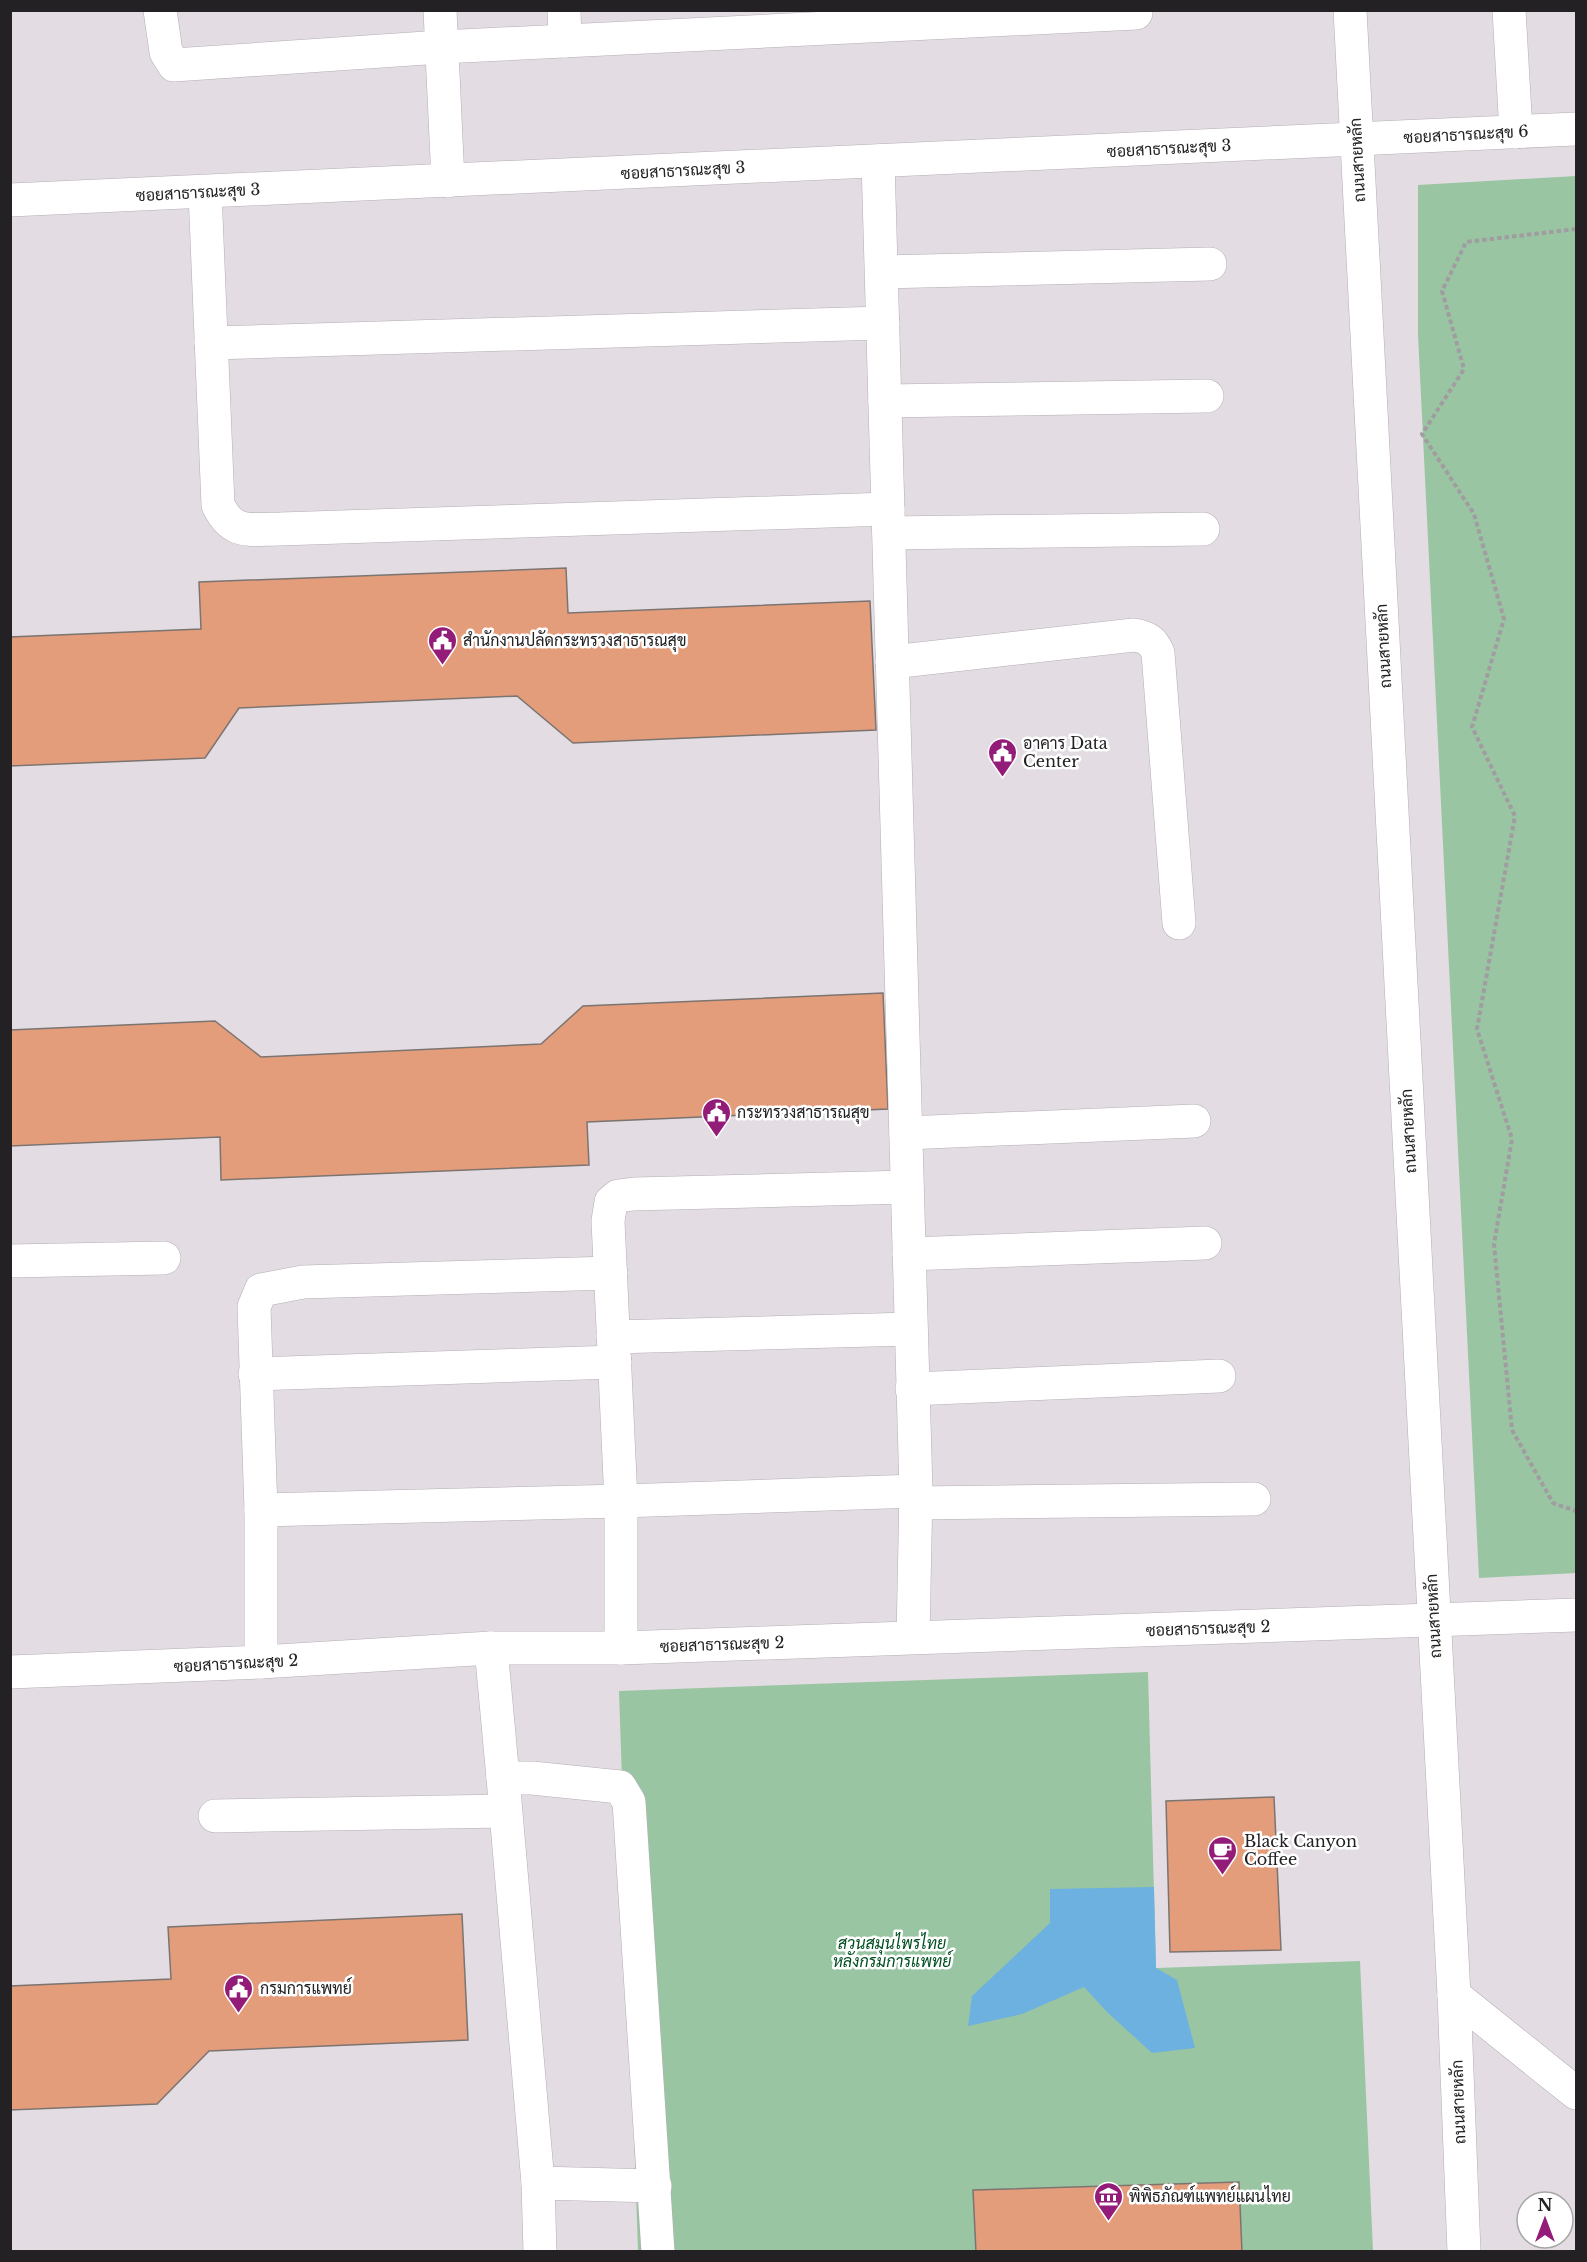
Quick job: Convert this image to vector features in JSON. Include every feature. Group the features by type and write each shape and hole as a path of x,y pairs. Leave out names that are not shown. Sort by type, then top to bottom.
{"street":[{"path":"160,10 166,52 174,65 441,47 565,26 1136,14"},
{"path":"440,10 448,181"},
{"name":"ถนนสายหลัก","path":"1350,10 1454,1995 1464,2252"},
{"path":"1509,10 1516,132"},
{"name":"ซอยสาธารณะสุข 6","path":"1356,139 1576,129"},
{"name":"ซอยสาธารณะสุข 3","path":"10,200 1356,139"},
{"path":"878,161 916,1497 913,1637"},
{"path":"205,192 218,505 225,518 236,527 292,529 889,521 1203,529"},
{"path":"882,272 1210,264"},
{"path":"211,343 883,323"},
{"path":"885,401 1207,396"},
{"path":"892,662 1134,635 1146,637 1154,644 1158,653 1179,923"},
{"path":"906,1133 1194,1121"},
{"path":"621,1648 621,1501 609,1210 612,1202 618,1196 633,1194 907,1187"},
{"path":"909,1254 1205,1243"},
{"path":"10,1261 164,1258"},
{"path":"261,1662 261,1510 254,1307 261,1290 303,1282 611,1273"},
{"path":"255,1374 911,1329"},
{"path":"912,1389 1219,1376"},
{"path":"261,1510 621,1501 916,1497 1254,1499"},
{"name":"ซอยสาธารณะสุข 2","path":"10,1672 261,1662 492,1648 621,1648 1576,1615"},
{"path":"492,1648 538,2183 540,2252"},
{"path":"503,1778 532,1778 620,1787 629,1802 658,2252"},
{"path":"215,1816 505,1811"},
{"path":"1454,1995 1576,2093"},
{"path":"538,2183 655,2186"}],"path":[{"path":"1576,229 1466,242 1442,291 1464,369 1422,434 1474,514 1504,620 1472,727 1515,816 1477,1029 1512,1139 1494,1244 1512,1430 1553,1503 1576,1511"}],"green space":[{"path":"1576,176 1576,1573 1479,1578 1418,335 1418,185"},
{"name":"สวนสมุนไพรไทย หลังกรมการแพทย์","path":"1148,1672 1156,1968 1360,1961 1373,2251 638,2251 619,1691"}],"water":[{"path":"1154,1887 1156,1968 1177,1980 1195,2048 1152,2053 1107,2012 1084,1987 1022,2014 968,2026 972,1996 1050,1923 1050,1889"}],"building":[{"name":"สำนักงานปลัดกระทรวงสาธารณสุข","path":"566,568 568,613 870,601 876,730 573,743 517,696 239,708 205,758 10,766 10,637 201,629 199,582"},
{"path":"883,993 888,1109 587,1122 589,1165 221,1180 220,1137 10,1146 10,1030 215,1021 261,1057 541,1044 583,1006"},
{"name":"Black Canyon Coffee","path":"1274,1797 1281,1950 1170,1952 1166,1801"},
{"name":"กรมการแพทย์","path":"462,1914 468,2040 209,2051 157,2104 10,2110 10,1986 171,1979 168,1927"},
{"name":"พิพิธภัณฑ์แพทย์แผนไทย","path":"1239,2182 1242,2252 976,2252 973,2190"}],"place":[{"name":"สำนักงานปลัดกระทรวงสาธารณสุข","path":"442,666"},
{"name":"อาคาร Data Center","path":"1002,778"},
{"name":"กระทรวงสาธารณสุข","path":"716,1138"},
{"name":"Black Canyon Coffee","path":"1223,1876"},
{"name":"กรมการแพทย์","path":"239,2014"},
{"name":"พิพิธภัณฑ์แพทย์แผนไทย","path":"1108,2222"}]}
